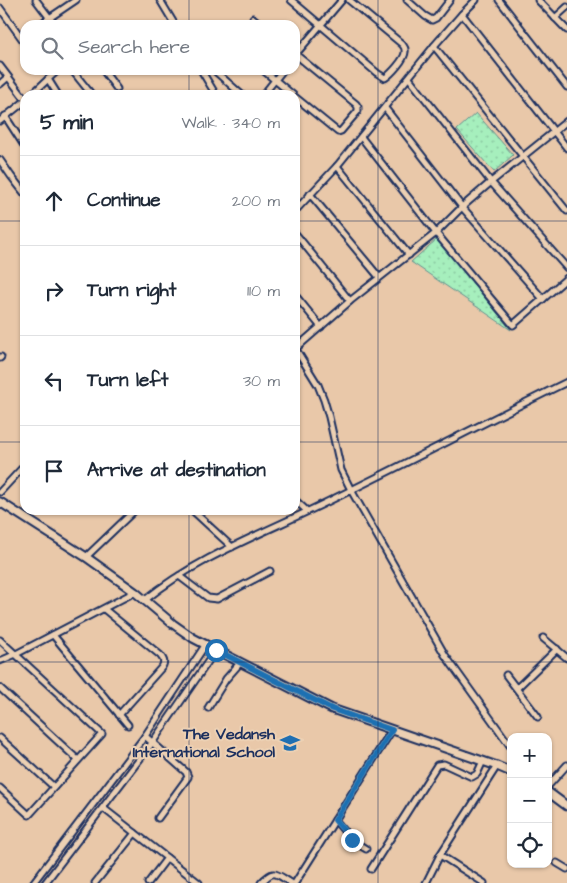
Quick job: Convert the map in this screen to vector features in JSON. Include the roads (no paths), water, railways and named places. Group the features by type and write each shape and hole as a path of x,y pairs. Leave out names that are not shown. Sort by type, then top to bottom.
{"street":[{"path":"36,0 49,18"},
{"path":"46,20 76,0"},
{"path":"160,0 171,20"},
{"path":"291,0 385,78 406,53 405,49 402,44 349,0"},
{"path":"300,49 342,0"},
{"path":"407,0 432,20 436,18 450,0"},
{"path":"300,205 337,166 434,46 476,0"},
{"path":"498,0 567,87"},
{"path":"538,0 567,30"},
{"path":"555,18 567,7"},
{"path":"0,8 20,32"},
{"path":"462,14 567,148"},
{"path":"434,46 567,211"},
{"path":"300,59 356,104 358,111 338,132 300,101"},
{"path":"0,66 20,93"},
{"path":"36,90 52,75"},
{"path":"76,75 88,90"},
{"path":"107,75 117,89"},
{"path":"204,75 213,90"},
{"path":"219,75 236,90"},
{"path":"269,75 287,90"},
{"path":"267,90 279,75"},
{"path":"0,84 8,77"},
{"path":"409,78 491,182 567,268"},
{"path":"48,79 55,90"},
{"path":"0,121 20,104"},
{"path":"385,108 462,207 542,299"},
{"path":"5,116 20,139"},
{"path":"300,345 379,277 436,233 491,182 567,121"},
{"path":"361,137 436,233 513,325 567,278"},
{"path":"0,160 20,188"},
{"path":"337,166 409,255"},
{"path":"310,194 379,277"},
{"path":"300,239 350,301"},
{"path":"300,301 321,327"},
{"path":"300,357 318,385 324,400 341,470 351,490 445,655 507,741"},
{"path":"145,600 179,576 232,547 307,512 567,382"},
{"path":"0,492 20,470"},
{"path":"0,502 20,515"},
{"path":"300,505 307,512"},
{"path":"20,515 86,557 135,592 173,624 194,638 240,663 332,709 507,770"},
{"path":"86,557 130,515"},
{"path":"197,515 232,547"},
{"path":"179,576 208,598 216,599 270,572"},
{"path":"0,661 135,592"},
{"path":"104,609 160,655 164,663 119,715"},
{"path":"53,635 128,725"},
{"path":"543,638 567,658"},
{"path":"0,640 102,734 29,815 0,788"},
{"path":"33,883 145,736 206,644"},
{"path":"45,883 152,743 216,650"},
{"path":"517,688 557,650"},
{"path":"208,708 226,679 240,663"},
{"path":"506,675 538,717"},
{"path":"1,690 78,760"},
{"path":"295,883 392,730"},
{"path":"145,736 186,772 188,777 158,818"},
{"path":"0,738 54,787"},
{"path":"370,868 437,765 444,764 472,777 477,774 484,761"},
{"path":"552,782 567,765"},
{"path":"426,883 440,855 496,766"},
{"path":"552,795 567,806"},
{"path":"103,808 199,883"},
{"path":"335,820 352,840 366,849"},
{"path":"95,883 135,833"},
{"path":"440,855 484,883"},
{"path":"148,883 167,858"},
{"path":"557,863 567,869"},
{"path":"261,883 272,873 291,883"}],"place":[{"name":"The Vedansh International School","path":"290,743"}]}
